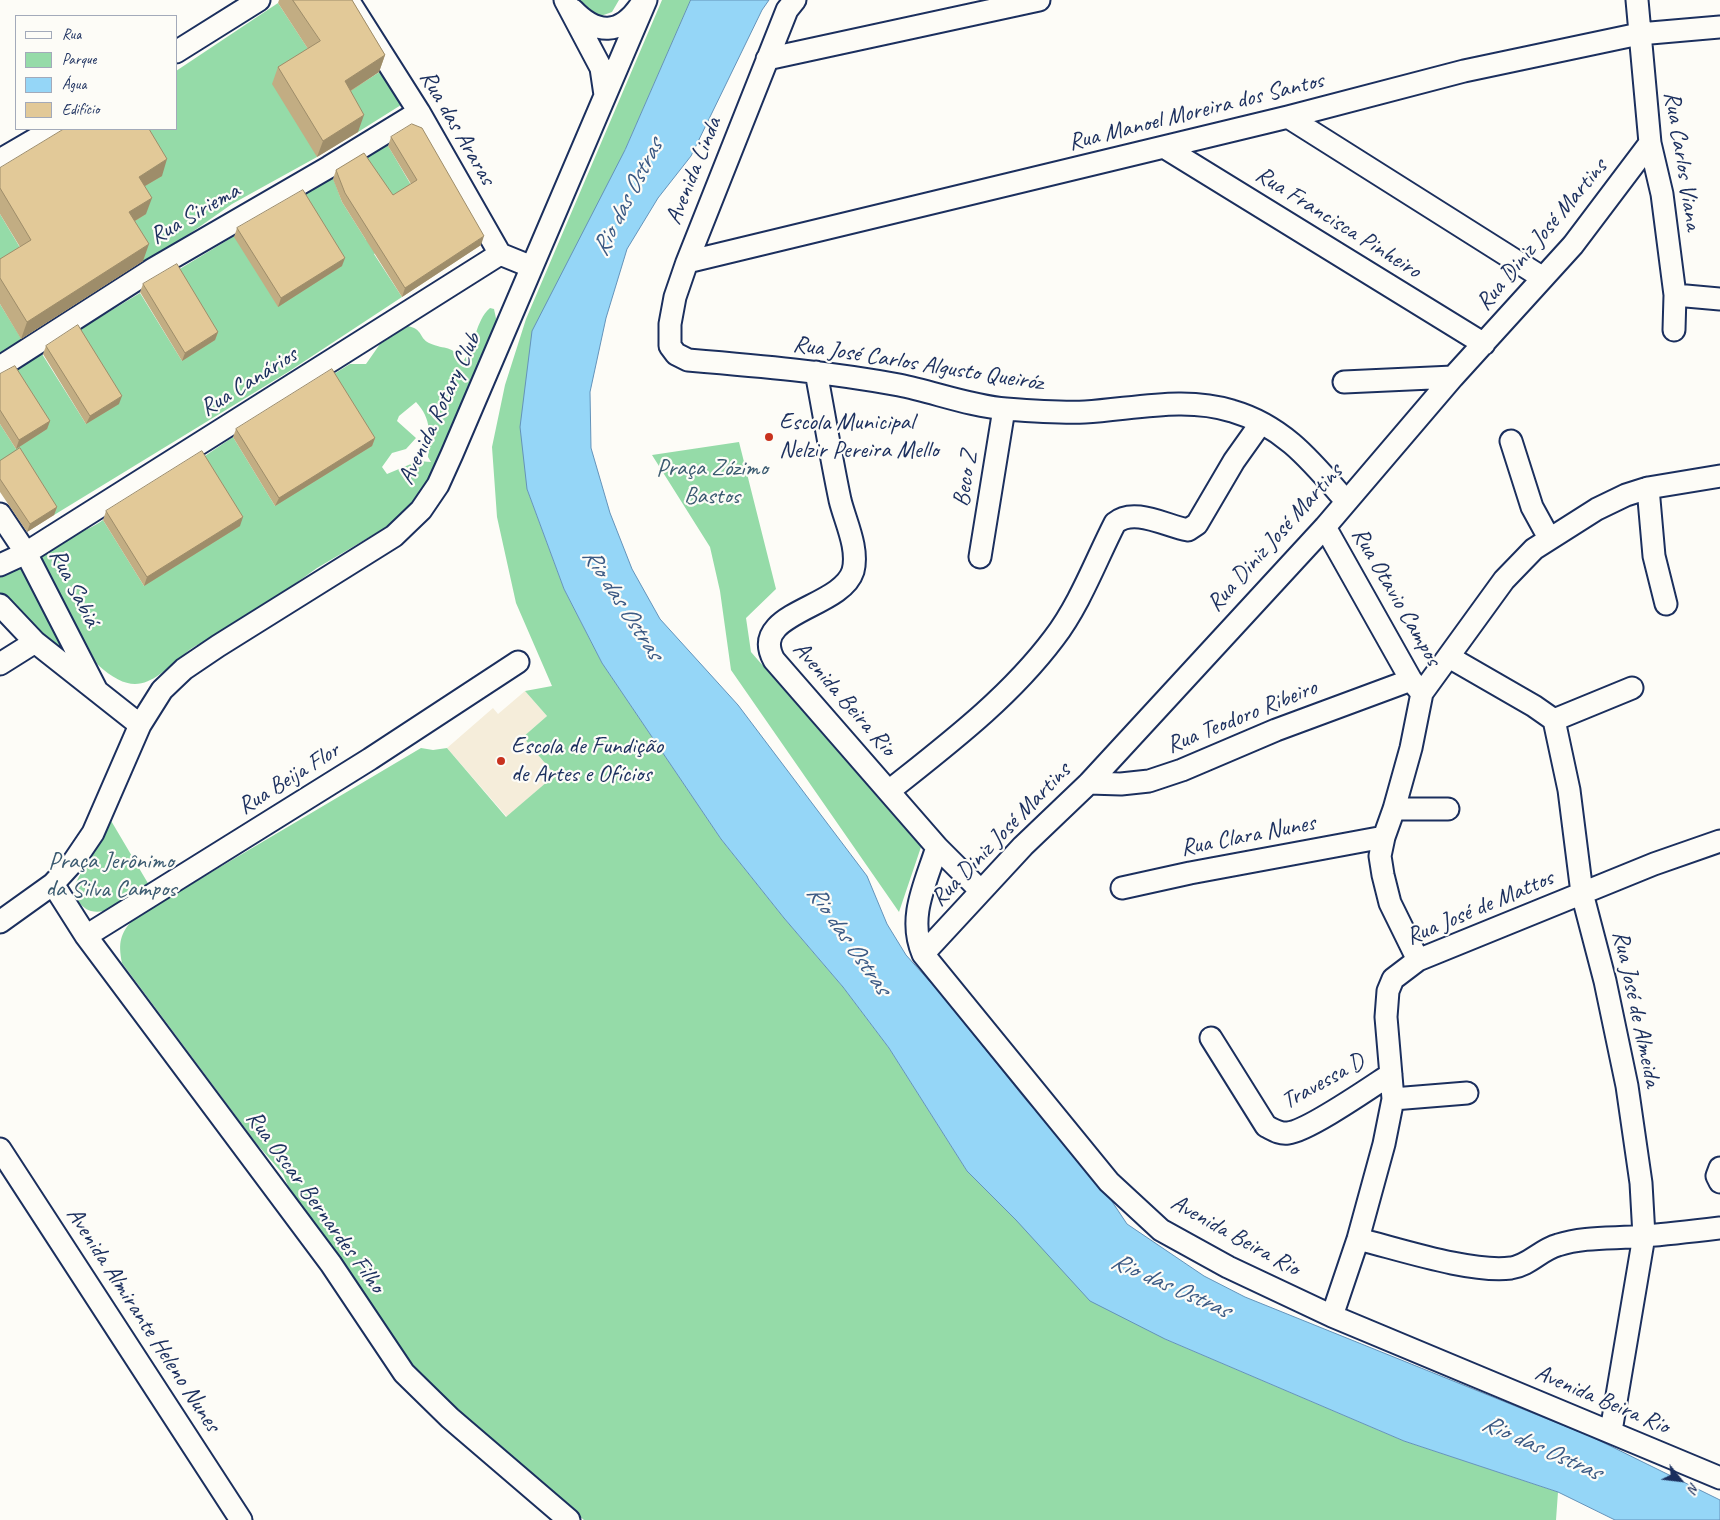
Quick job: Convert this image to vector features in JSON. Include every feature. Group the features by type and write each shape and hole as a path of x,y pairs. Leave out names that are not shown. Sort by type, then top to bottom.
{"street":[{"path":"178,51 259,0"},
{"name":"Rua das Araras","path":"348,0 419,112 500,254"},
{"path":"566,2 590,24 610,28 629,19 645,0"},
{"name":"Avenida Rotary Club","path":"0,922 53,884 74,861 93,833 140,725 162,690 184,669 394,536 421,510 438,485 645,0"},
{"name":"Avenida Linda","path":"688,360 676,354 670,346 669,338 675,297 767,59 787,10 795,0"},
{"path":"767,59 1039,0"},
{"name":"Rua Carlos Viana","path":"1637,0 1650,143 1662,194 1675,295 1674,330"},
{"path":"566,2 601,68 605,96"},
{"name":"Rua Manoel Moreira dos Santos","path":"687,262 1288,117 1464,71 1639,34 1720,26"},
{"name":"Rua Siriema","path":"0,366 153,269 329,167 419,112"},
{"path":"1288,117 1543,278"},
{"path":"0,160 51,130"},
{"name":"Rua Diniz José Martins","path":"923,954 1024,846 1089,783 1325,527 1453,377 1543,278 1596,216 1650,143"},
{"name":"Rua Francisca Pinheiro","path":"1164,147 1484,344"},
{"path":"500,254 532,267"},
{"name":"Rua Canários","path":"0,565 26,553 500,254"},
{"path":"1675,295 1720,299"},
{"name":"Rua José Carlos Algusto Queiróz","path":"688,360 816,372 899,385 1004,409 1083,412 1178,404 1206,404 1234,411 1283,435 1304,452 1346,501"},
{"name":"Avenida Beira Rio","path":"816,372 840,501 851,542 853,570 846,583 832,596 781,623 769,639 768,649 774,660 937,847 981,891"},
{"path":"1344,382 1453,377"},
{"name":"Beco Z","path":"980,557 1004,409"},
{"path":"889,791 980,718 1019,679 1055,637 1070,612 1115,523 1122,517 1134,516 1188,530 1197,524 1234,461 1261,423"},
{"path":"1511,441 1532,507 1549,538"},
{"path":"1418,960 1390,903 1380,856 1384,837 1394,809 1417,687 1449,657 1504,580 1534,549 1549,538 1597,509 1626,495 1648,488 1720,476"},
{"path":"1648,488 1654,556 1666,604"},
{"name":"Rua Sabiá","path":"0,514 26,553 96,689"},
{"name":"Rua Otavio Campos","path":"1325,527 1417,687"},
{"path":"0,605 34,642 140,725"},
{"path":"0,664 34,642"},
{"path":"1449,657 1534,706 1554,720 1632,688"},
{"name":"Rua Beija Flor","path":"86,936 370,759 518,662"},
{"name":"Rua Teodoro Ribeiro","path":"1089,783 1121,784 1149,781 1182,770 1276,730 1417,687"},
{"name":"Rua José de Almeida","path":"1554,720 1569,790 1582,893 1605,981 1628,1086 1641,1182 1644,1236 1611,1431"},
{"path":"1394,809 1448,809"},
{"name":"Rua Clara Nunes","path":"1122,888 1190,872 1384,837"},
{"name":"Rua José de Mattos","path":"1332,1316 1358,1239 1384,1144 1393,1099 1386,1017 1388,991 1393,979 1418,960 1654,864 1720,841"},
{"name":"Avenida Beira Rio","path":"937,847 920,901 916,923 916,938 923,954 1109,1182 1162,1230 1228,1266 1332,1316 1720,1478"},
{"name":"Rua Oscar Bernardes Filho","path":"53,884 86,936 331,1264 404,1373 456,1424 569,1520"},
{"name":"Travessa D","path":"1211,1038 1266,1126 1279,1133 1290,1133 1314,1121 1390,1074"},
{"path":"1393,1099 1467,1093"},
{"name":"Avenida Almirante Heleno Nunes","path":"0,1149 241,1520"},
{"path":"1720,1168 1717,1176 1720,1182"},
{"path":"1358,1239 1477,1267 1511,1268 1531,1262 1542,1252 1557,1245 1591,1239 1644,1236 1720,1228"}],"shaded area":[{"name":"Escola de Fundição de Artes e Ofícios","path":"525,691 547,716 523,737 555,775 507,817 447,748 493,708 498,714"}],"green space":[{"path":"579,0 619,0 612,12 598,17 587,11"},
{"path":"662,0 691,0 625,150 527,489 564,589 602,663 721,839 784,918 843,987 889,1048 967,1171 1016,1220 1165,1339 1404,1441 1558,1492 1556,1520 584,1520 439,1397 407,1361 297,1207 283,1174 256,1143 122,963 121,939 134,918 421,748 433,750 447,748 506,817 555,775 523,737 547,716 525,691 552,686 516,603 497,517 492,447 505,385 526,319"},
{"path":"278,3 314,58 317,157 232,204 145,265 123,227 133,130 178,130 178,70"},
{"path":"381,71 401,105 358,132 339,98"},
{"path":"387,144 414,190 390,204 360,161"},
{"path":"329,167 342,202 366,240 406,232 374,254 402,297 288,372 54,515 17,457 0,467 0,424 16,449 11,372 42,354 86,424 74,333 140,293 182,361 173,273 299,197"},
{"path":"0,214 25,256 0,271"},
{"path":"0,304 22,340 0,355"},
{"path":"490,308 494,309 497,323 428,482 411,505 395,522 317,568 257,611 244,616 208,640 193,647 165,670 145,682 135,684 124,682 111,676 97,664 40,560 46,552 61,541 103,520 144,586 199,460 233,437 275,506 329,377 350,364 366,364 380,344 408,326 419,331 429,343 452,350 462,363 467,356 485,313","holes":["416,402 421,408 429,428 428,457 431,462 418,461 387,474 382,467 392,453 406,449 416,438 397,421 399,416"]},
{"name":"Praça Zózimo Bastos","path":"739,442 776,589 746,618 751,652 921,847 899,912 731,670 720,591 710,547 652,455"},
{"path":"22,560 65,654 0,595 0,571"},
{"name":"Praça Jerônimo da Silva Campos","path":"110,819 149,885 114,908 98,912 91,911 75,899 74,886"}],"water":[{"name":"Rio das Ostras","path":"691,0 769,0 762,10 691,156 658,198 627,249 606,318 590,392 591,448 610,513 632,569 660,619 738,705 867,876 887,924 906,955 940,993 1026,1100 1097,1179 1127,1224 1204,1276 1245,1297 1592,1437 1720,1500 1720,1520 1615,1520 1558,1492 1404,1441 1165,1339 1090,1301 1016,1220 967,1171 889,1048 843,987 784,918 721,839 602,663 564,589 527,489 520,427 532,331 625,150"}],"building":[{"path":"293,0 352,0 385,55 345,81 364,115 323,141 278,67 320,41"},
{"path":"412,124 422,128 484,236 405,288 345,193 336,170 364,153 393,195 417,180 391,137"},
{"path":"62,130 150,130 167,159 139,177 152,198 129,212 149,244 27,322 0,278 0,259 31,240 0,188 0,168"},
{"path":"303,190 345,258 281,298 237,228"},
{"path":"177,264 218,332 185,353 143,284"},
{"path":"78,325 122,396 90,416 46,346"},
{"path":"15,366 50,421 19,440 0,410 0,374"},
{"path":"332,369 375,438 279,498 236,429"},
{"path":"20,448 57,507 30,524 0,479 0,461"},
{"path":"202,451 243,517 147,577 106,511"}],"place":[{"name":"Escola Municipal Nelzir Pereira Mello","path":"769,437"},
{"name":"Escola de Fundição de Artes e Ofícios","path":"501,761"}]}
